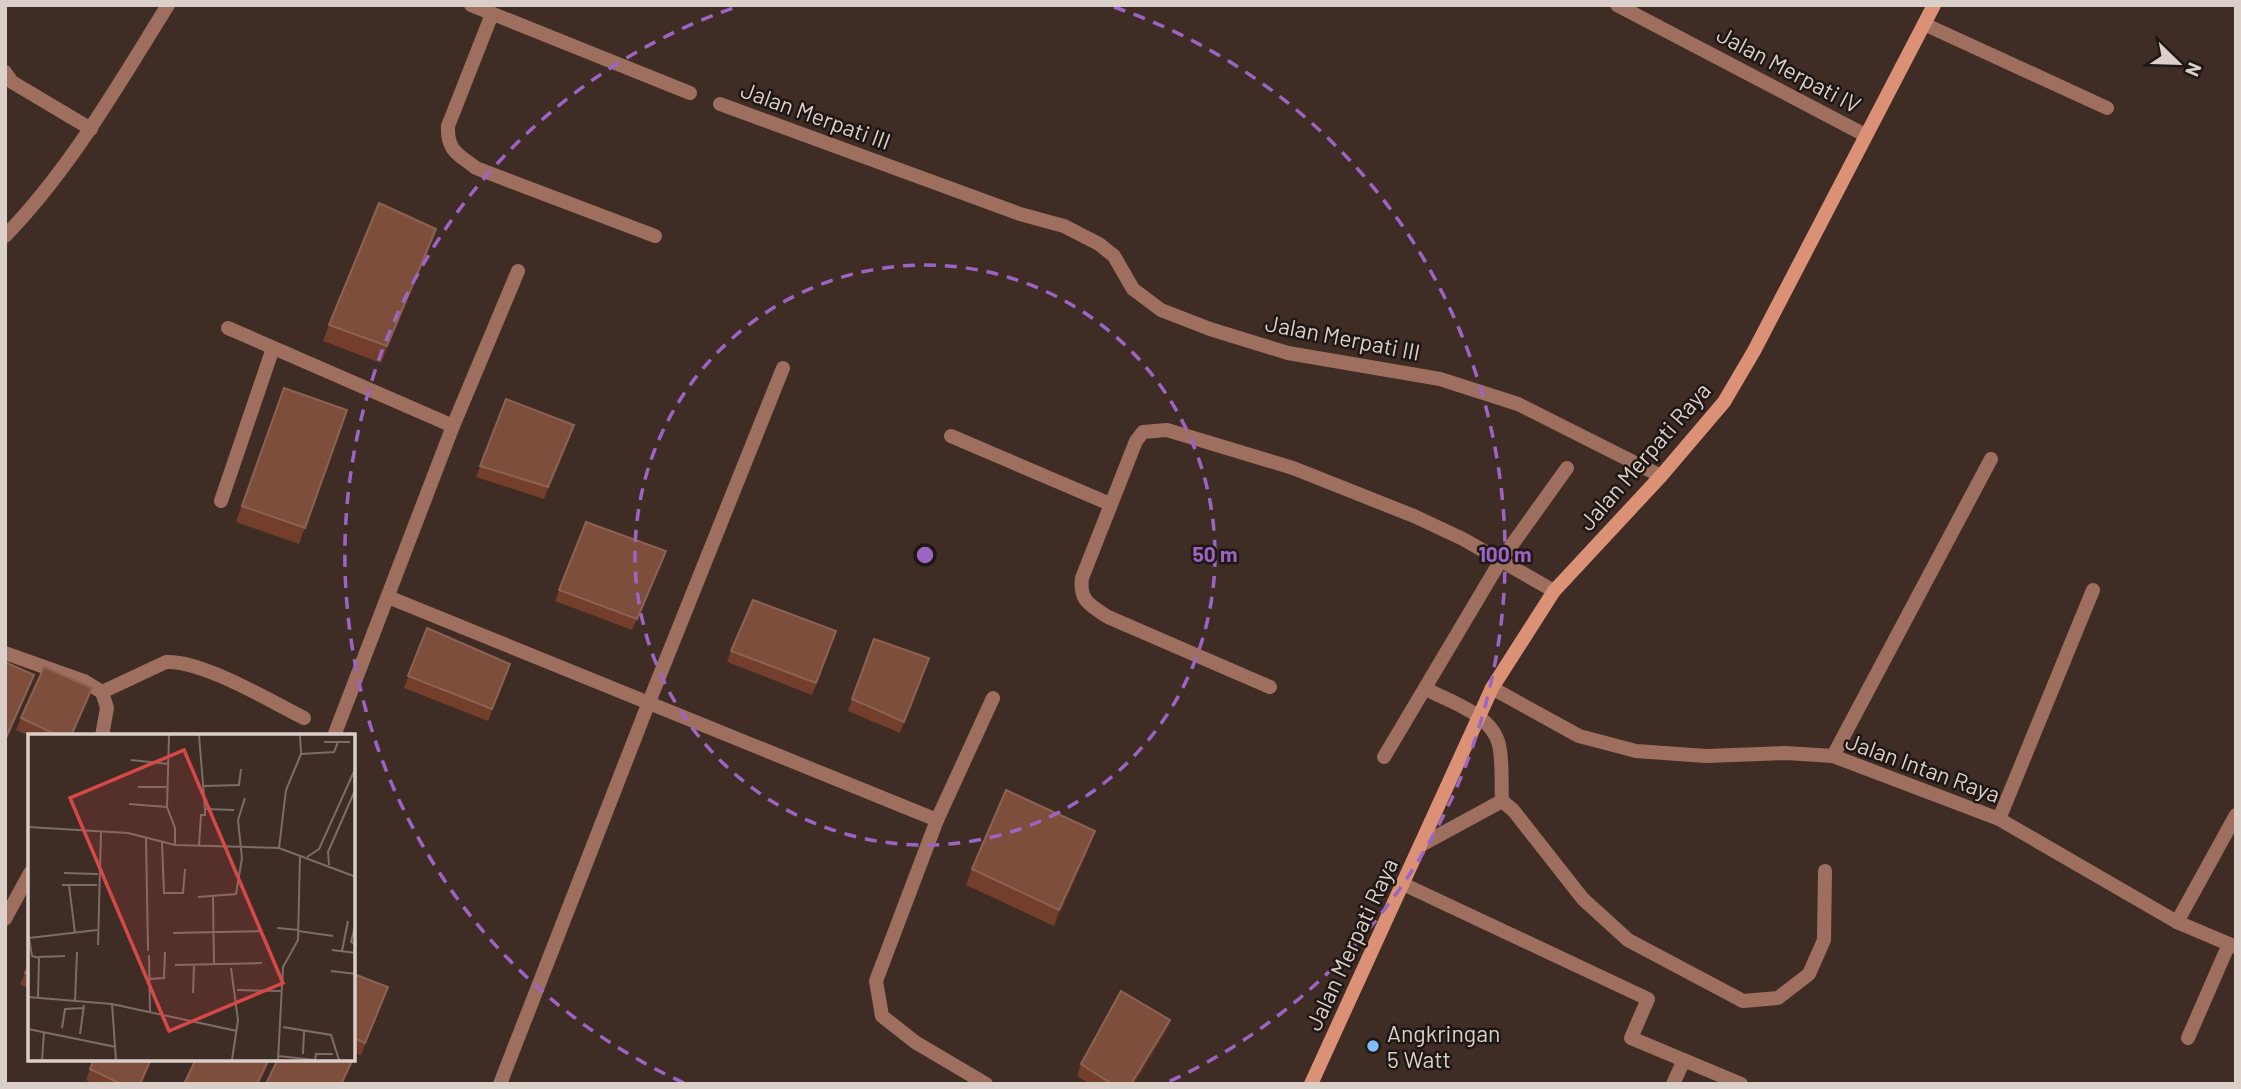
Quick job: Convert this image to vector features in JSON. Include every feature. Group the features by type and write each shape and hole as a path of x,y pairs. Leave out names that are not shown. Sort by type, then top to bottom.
{"main road":[{"name":"Jalan Merpati Raya","path":"1311,1084 1492,688 1554,591 1661,476 1724,402 1754,351 1934,5"}],"street":[{"path":"5,236 20,221 91,129 168,5"},
{"path":"471,5 690,93"},
{"name":"Jalan Merpati IV","path":"1617,5 1865,135"},
{"path":"492,14 448,127 448,142 456,153 477,168 655,236"},
{"path":"1924,23 2108,108"},
{"path":"5,72 12,82 91,129"},
{"name":"Jalan Merpati III","path":"720,104 1020,214 1064,226 1099,244 1114,256 1133,289 1161,310 1210,329 1288,353 1440,379 1518,404 1661,476"},
{"path":"335,734 453,426 519,271"},
{"path":"228,328 453,426"},
{"path":"221,501 273,348"},
{"path":"500,1084 783,368"},
{"path":"1270,687 1108,617 1088,604 1081,590 1082,578 1110,504 1136,442 1143,432 1167,430 1305,472 1463,538 1554,591"},
{"path":"951,436 1110,504"},
{"path":"1833,756 1991,459"},
{"path":"1384,757 1501,560 1567,468"},
{"path":"1999,819 2093,590"},
{"path":"388,597 937,820"},
{"path":"5,653 84,681 102,692 107,708 102,734"},
{"path":"102,692 166,662 177,661 203,668 303,718"},
{"name":"Jalan Intan Raya","path":"1492,688 1578,736 1636,751 1706,756 1786,753 1833,756 1999,819 2177,922 2232,946"},
{"path":"1426,689 1478,716 1491,728 1499,745 1502,801 1513,810 1583,899 1628,940 1743,1001 1778,998 1809,974 1824,940 1825,871"},
{"path":"986,1084 915,1042 882,1016 876,981 937,820 993,698"},
{"path":"1421,845 1502,801"},
{"path":"2177,922 2236,815"},
{"path":"5,919 28,877"},
{"path":"1403,884 1648,999 1632,1038 1741,1084"},
{"path":"2188,1038 2232,946"},
{"path":"1673,1084 1684,1060"}],"building":[{"path":"379,203 436,229 387,346 329,325"},
{"path":"284,388 347,410 305,528 242,506"},
{"path":"506,399 574,425 548,487 480,466"},
{"path":"586,522 666,551 637,619 559,590"},
{"path":"753,600 836,631 816,683 731,651"},
{"path":"427,628 510,664 492,709 408,676"},
{"path":"874,639 929,658 904,722 852,699"},
{"path":"5,662 34,675 5,740"},
{"path":"44,667 92,688 72,734 55,734 21,718"},
{"path":"1006,790 1095,831 1059,910 972,869"},
{"path":"355,974 388,987 365,1043 355,1038"},
{"path":"1121,991 1170,1020 1131,1084 1112,1084 1081,1064"},
{"path":"93,1061 150,1061 140,1084 121,1084 90,1069"},
{"path":"195,1061 268,1061 257,1084 184,1084"},
{"path":"277,1061 352,1061 341,1084 266,1084"}],"place":[{"name":"Angkringan 5 Watt","path":"1373,1046"}]}
